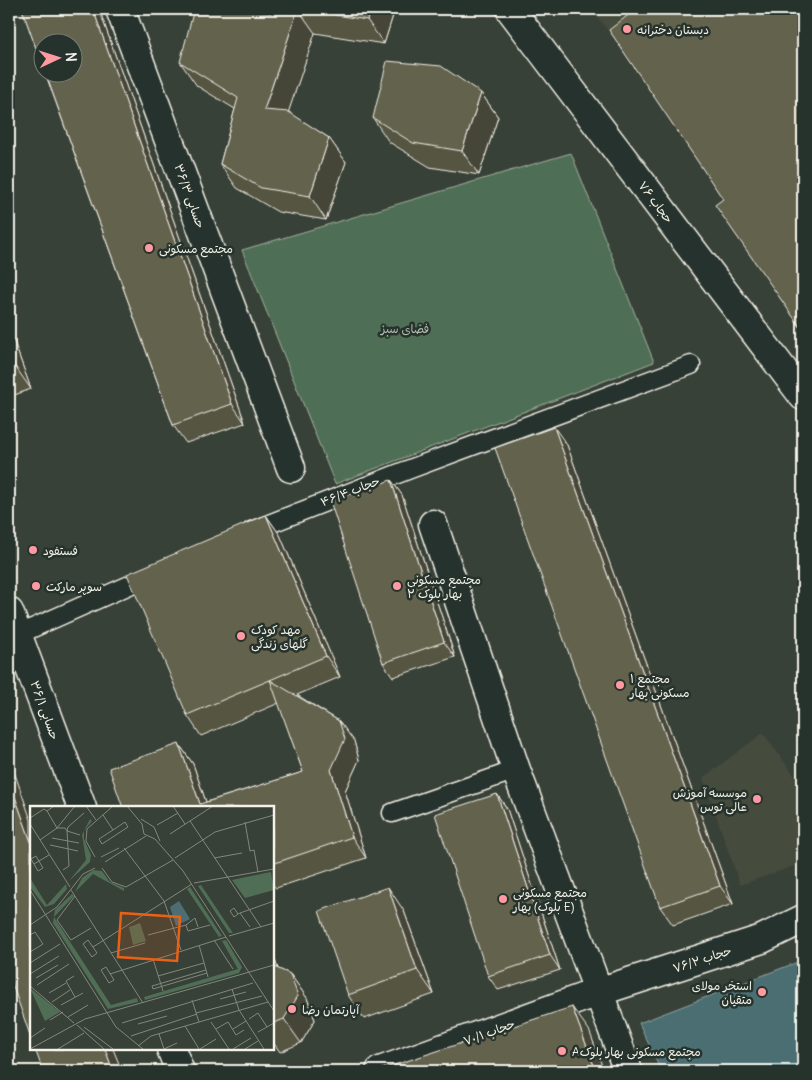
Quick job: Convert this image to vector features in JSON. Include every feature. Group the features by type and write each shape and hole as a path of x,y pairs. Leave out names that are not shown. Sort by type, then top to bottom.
{"street":[{"name":"حسابی ۳۶/۳","path":"120,9 291,468"},
{"name":"حجاب ۷۶","path":"510,9 803,396"},
{"path":"433,524 516,770 628,1071"},
{"name":"حسابی ۳۶/۱","path":"12,629 81,806"},
{"name":"حجاب ۷۶/۲","path":"598,992 762,939 803,919"},
{"name":"حجاب ۷۰/۱","path":"380,1071 598,992"},
{"path":"171,1050 180,1071"}],"lane":[{"name":"حجاب ۴۶/۴","path":"236,538 282,517 691,365"},
{"path":"12,629 163,570"},
{"path":"392,813 516,770"}],"shaded area":[{"name":"دبستان دخترانه","path":"591,9 673,9 622,48"},
{"name":"موسسه آموزش عالی توس","path":"763,733 803,787 803,811 796,816 803,842 803,863 740,885 703,778"}],"green space":[{"name":"فضای سبز","path":"571,153 654,362 335,484 242,250"}],"water":[{"name":"استخر مولای متقیان","path":"803,960 803,1071 661,1071 639,1023"}],"building":[{"name":"مجتمع مسکونی","path":"22,9 93,9 232,404 173,425 49,82 82,82 82,32 32,32 32,37"},
{"path":"194,9 230,9 271,13 272,9 298,9 264,110 289,112 329,138 310,196 261,188 220,164 238,98 180,62"},
{"path":"299,9 371,9 367,20"},
{"path":"636,9 803,9 803,331 715,205 723,199 609,30"},
{"path":"387,61 441,66 481,93 462,151 413,143 373,118"},
{"path":"9,350 14,365 9,367"},
{"name":"۱ مجتمع مسکونی بهار","path":"554,427 720,886 660,907 495,448"},
{"name":"مجتمع مسکونی بهار بلوک ۲","path":"391,480 444,642 383,663 330,501"},
{"name":"مهد کودک گلهای زندگی","path":"266,515 326,656 187,715 127,574"},
{"path":"270,680 339,721 345,739 331,770 352,837 274,863 274,806 122,806 109,768 179,744 200,804 303,772"},
{"path":"9,780 30,839 30,1035 9,975"},
{"name":"مجتمع مسکونی بهار (بلوک E)","path":"497,794 550,955 488,976 435,814"},
{"path":"388,887 417,970 348,995 319,911"},
{"path":"274,967 290,974 298,996 284,1019 274,1023"},
{"path":"572,1007 596,1071 376,1071"},
{"path":"35,1050 105,1050 113,1071 43,1071"}],"place":[{"name":"دبستان دخترانه","path":"627,29"},
{"name":"مجتمع مسکونی","path":"149,248"},
{"name":"فستفود","path":"33,550"},
{"name":"سوپر مارکت","path":"36,586"},
{"name":"مجتمع مسکونی بهار بلوک ۲","path":"397,586"},
{"name":"مهد کودک گلهای زندگی","path":"241,636"},
{"name":"۱ مجتمع مسکونی بهار","path":"620,685"},
{"name":"موسسه آموزش عالی توس","path":"757,799"},
{"name":"مجتمع مسکونی بهار (بلوک E)","path":"503,899"},
{"name":"استخر مولای متقیان","path":"762,992"},
{"name":"آپارتمان رضا","path":"292,1009"},
{"name":"Aمجتمع مسکونی بهار بلوک","path":"562,1051"}]}
